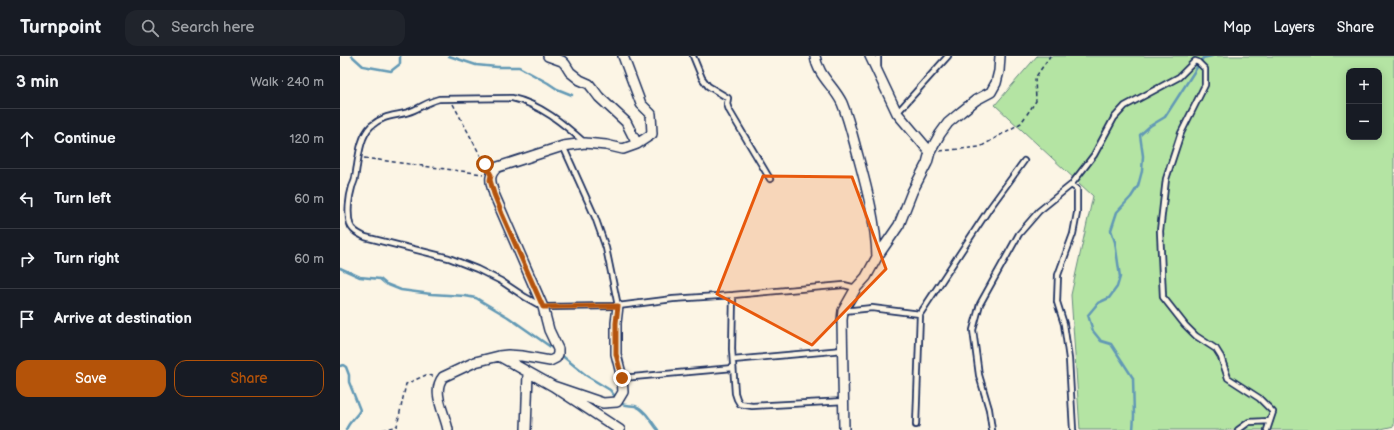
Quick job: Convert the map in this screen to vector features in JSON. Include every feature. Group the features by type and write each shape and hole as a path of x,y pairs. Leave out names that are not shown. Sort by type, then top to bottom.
{"street":[{"path":"548,56 562,60 570,72 594,89 599,97 626,122 637,144"},
{"path":"448,430 438,393 439,382 443,377 475,362 499,356 522,356 550,361 556,358 558,354 558,349 549,330 543,307 494,194 490,180 491,175 498,168 563,146 585,143 606,145 623,149 637,144 652,134 651,114 641,104 623,56"},
{"path":"815,56 817,66 822,76 837,94 842,103 849,124 862,171 876,235 877,257"},
{"path":"870,56 897,113 930,152"},
{"path":"844,430 845,401 843,311 856,288 866,276 901,221 912,192 940,134 948,123 976,100 991,92 996,83 999,71 1000,56"},
{"path":"553,386 603,403 617,402 623,392 622,378 616,354 616,323 618,306"},
{"path":"499,356 553,386 620,430"},
{"path":"526,430 528,373"},
{"path":"602,430 603,419"}],"lane":[{"path":"693,56 702,78 708,86 728,98 727,104 729,110 770,178"},
{"path":"878,56 878,72"},
{"path":"897,113 948,56"},
{"path":"992,430 990,409 979,375 973,330 980,304 1019,234 1040,211 1071,185 1094,155 1114,118 1125,106 1179,77 1195,61 1205,69 1205,85 1181,133 1166,179 1160,231 1163,297 1185,325 1196,336 1216,349 1221,357 1228,378 1259,398 1273,412 1267,430"},
{"path":"585,143 565,125 536,107 512,98 439,99 429,101 404,114 390,115 381,119 366,132 358,157 356,178 350,192 350,224 353,230 365,237 449,258 477,269 501,281 543,307 618,306 673,299 844,285 856,288"},
{"path":"563,146 595,217 606,248 618,306"},
{"path":"916,425 920,314 989,209 1024,161"},
{"path":"1071,185 1077,190 1077,213 1073,234 1058,275 1057,302 1064,324 1069,359 1073,430"},
{"path":"733,295 732,349 737,399 740,404 746,406 845,401"},
{"path":"843,311 872,308 920,314"},
{"path":"733,360 843,350"},
{"path":"622,378 734,368"},
{"path":"1238,430 1249,422 1270,421"}],"path":[{"path":"930,152 980,147 1021,123 1036,101 1036,78 1050,56"},
{"path":"450,99 491,175"},
{"path":"358,157 491,175"},
{"path":"382,430 397,426 406,384 426,375 443,377"}],"highlighted area":[{"path":"763,176 852,177 886,269 812,345 717,294"}],"green space":[{"path":"1037,56 1394,56 1394,426 1377,430 1080,430 1071,295 1093,196 995,105"}],"waterway":[{"path":"352,56 363,66 391,71 400,64 400,56"},
{"path":"449,56 476,65 519,67 557,89 572,95"},
{"path":"1133,430 1133,378 1111,344 1101,341 1093,331 1088,315 1098,303 1109,298 1117,287 1120,277 1115,242 1111,230 1117,212 1131,197 1138,186 1142,171 1143,156 1140,135 1150,126 1165,117 1203,58 1212,56"},
{"path":"340,268 360,277 380,279 386,284 401,290 476,298 508,317 555,350"},
{"path":"560,354 587,376 610,390 617,399"},
{"path":"340,366 343,365 346,367 349,375 349,382 360,410 346,430"},
{"path":"620,403 635,406 642,410 658,430"}],"route":[{"path":"485,164 491,175 490,180 502,214 543,307 618,306 616,323 616,354 622,378"}]}
